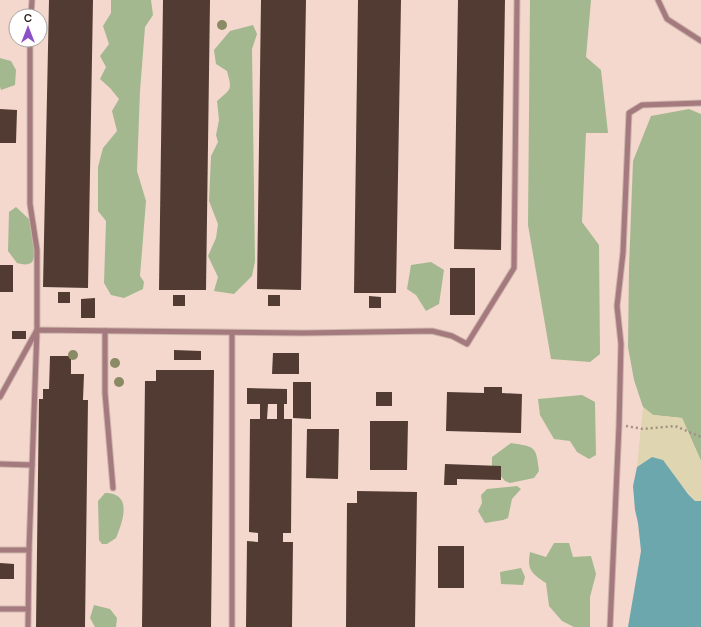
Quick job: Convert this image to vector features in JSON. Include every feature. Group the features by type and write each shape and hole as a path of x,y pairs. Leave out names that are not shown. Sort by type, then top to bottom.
{"lane":[{"path":"38,330 232,333 432,331 452,336 468,344 514,268 517,0"},
{"path":"658,0 666,19 701,41"},
{"path":"28,627 29,550 38,330 37,250 30,204 30,48"},
{"path":"610,627 621,344 617,306 623,253 629,113 642,105 701,103"},
{"path":"0,397 38,330"},
{"path":"105,331 106,393 113,488"},
{"path":"232,333 232,627"},
{"path":"0,464 32,465"},
{"path":"0,550 29,550"},
{"path":"0,609 28,609"}],"path":[{"path":"619,426 643,429 675,426 701,437"}],"green space":[{"path":"111,0 151,0 153,15 145,27 140,91 137,171 146,201 140,276 144,282 143,289 124,298 111,295 104,283 106,221 98,211 98,167 103,148 117,131 112,111 119,99 100,79 106,67 100,56 109,44 103,26 111,13"},
{"path":"530,0 591,0 586,57 601,70 608,133 586,133 582,222 599,245 600,354 590,362 551,359 528,225"},
{"path":"253,25 257,34 252,49 255,261 252,276 234,294 214,291 218,277 208,256 216,238 218,224 209,201 211,156 218,142 216,135 219,120 217,101 226,94 230,88 227,71 216,64 214,50 230,31"},
{"path":"0,58 11,61 16,70 15,85 1,90 0,87"},
{"path":"689,109 701,114 701,461 682,418 653,415 643,407 634,380 628,347 633,161 651,116"},
{"path":"16,207 30,220 35,228 35,255 32,262 29,264 17,263 8,251 9,212"},
{"path":"431,262 444,270 439,304 426,311 416,295 407,289 411,265"},
{"path":"582,395 595,402 596,455 589,459 577,452 570,441 554,439 540,415 538,399"},
{"path":"511,443 530,447 535,452 539,471 534,478 510,483 505,481 492,466 492,457"},
{"path":"517,486 521,489 512,499 508,518 485,523 478,511 482,503 481,495 487,489"},
{"path":"105,493 114,494 120,498 124,509 116,538 107,544 102,544 99,540 98,501"},
{"path":"554,543 569,543 573,557 591,556 596,574 590,597 590,627 574,627 562,621 549,606 546,583 531,570 529,563 530,552 546,557"},
{"path":"521,568 525,577 523,585 501,584 500,572"},
{"path":"94,605 110,609 117,618 116,627 95,627 90,618"}],"sand":[{"path":"643,407 653,415 682,418 701,461 701,501 695,501 675,477 652,457 637,467"}],"water":[{"path":"652,457 663,460 688,494 695,501 701,501 701,627 628,627 641,551 633,486 637,467"}],"building":[{"path":"49,0 93,0 88,288 43,287"},
{"path":"163,0 210,0 206,290 159,290"},
{"path":"261,0 306,0 301,290 257,289"},
{"path":"358,0 401,0 396,293 354,293"},
{"path":"458,0 505,0 501,250 454,249"},
{"path":"0,109 17,110 16,143 0,143"},
{"path":"0,265 13,265 13,292 0,292"},
{"path":"450,268 475,268 475,315 450,315"},
{"path":"58,292 70,292 70,303 58,303"},
{"path":"173,295 185,295 185,306 173,306"},
{"path":"268,295 280,295 280,306 268,306"},
{"path":"369,296 381,297 381,308 369,308"},
{"path":"95,298 95,318 81,318 81,299"},
{"path":"12,331 26,331 26,339 12,339"},
{"path":"174,350 201,351 201,360 174,360"},
{"path":"273,353 299,353 299,374 272,374"},
{"path":"50,356 71,356 71,374 84,374 83,400 88,400 85,627 36,627 39,399 43,399 43,389 49,389"},
{"path":"156,370 214,370 211,627 142,627 145,381 156,381"},
{"path":"293,382 311,382 311,419 293,418"},
{"path":"484,387 502,387 502,393 522,394 521,433 446,431 447,392 484,393"},
{"path":"247,388 287,389 287,404 284,404 284,419 292,419 291,533 283,533 283,542 293,542 292,627 246,627 247,541 258,542 258,533 249,532 250,419 260,419 260,404 247,404","holes":["268,404 277,404 277,419 267,419"]},
{"path":"376,392 392,392 392,406 376,406"},
{"path":"370,421 408,421 407,470 370,470"},
{"path":"307,429 339,429 338,479 306,478"},
{"path":"445,464 501,466 501,480 457,479 457,485 444,485"},
{"path":"357,491 417,492 415,627 346,627 347,503 357,503"},
{"path":"438,546 464,546 464,588 438,588"},
{"path":"0,563 14,564 14,579 0,579"}]}
